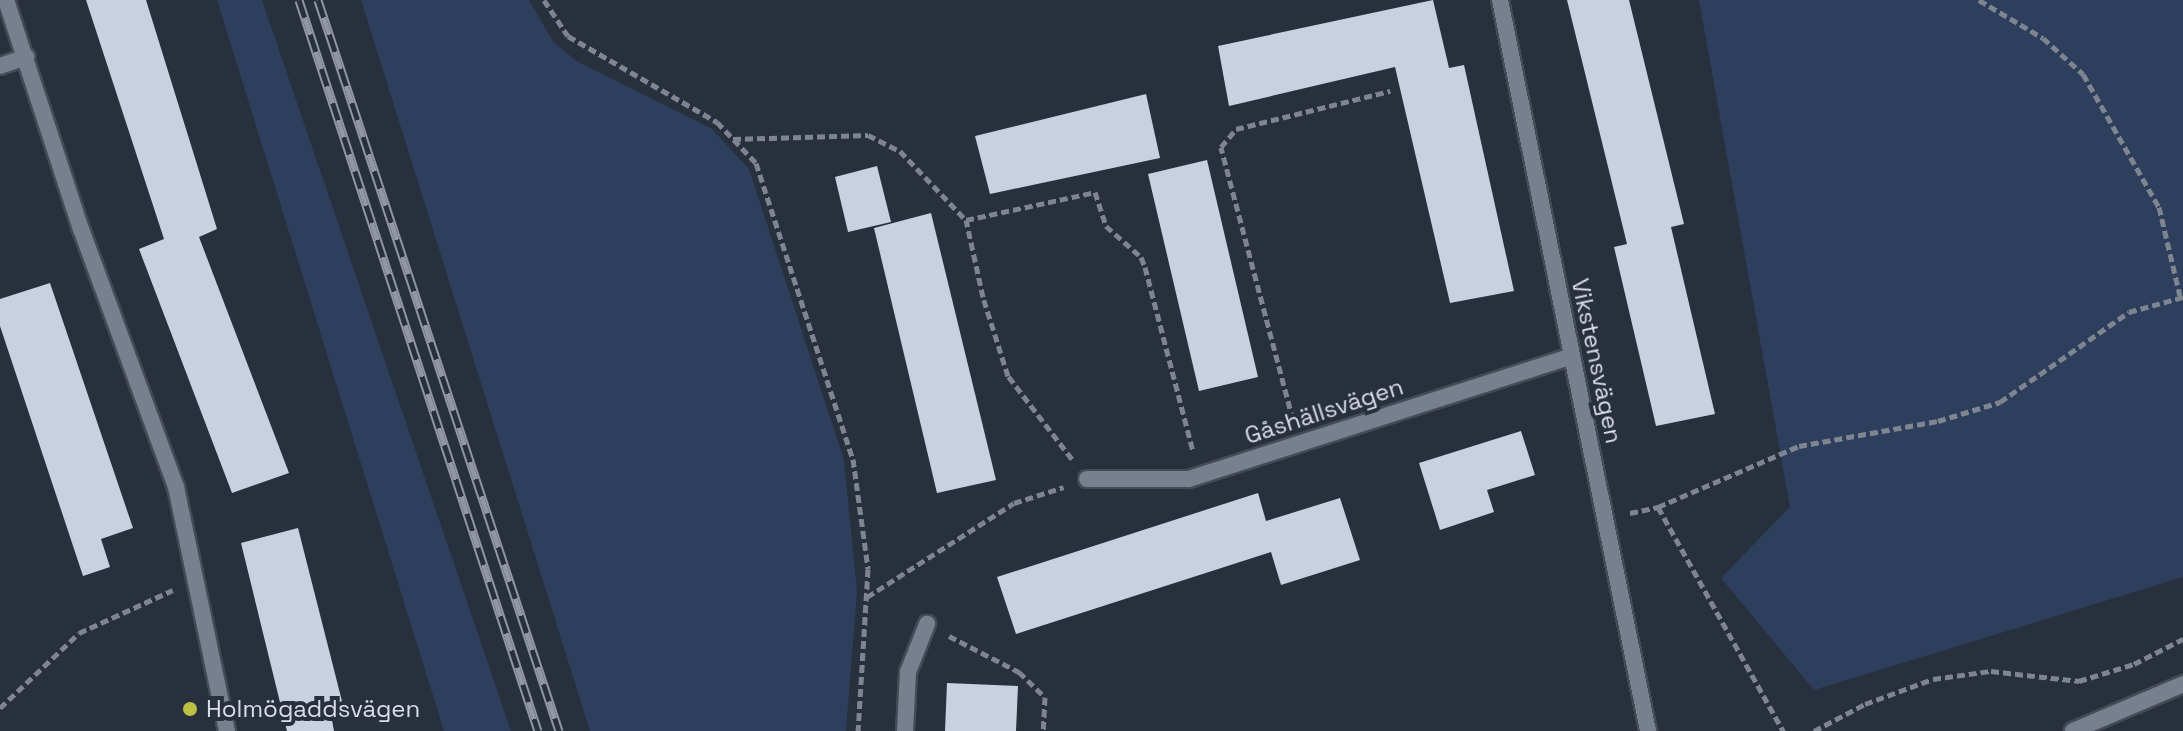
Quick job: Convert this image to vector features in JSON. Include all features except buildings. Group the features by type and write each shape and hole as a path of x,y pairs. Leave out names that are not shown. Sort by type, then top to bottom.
{"street":[{"path":"6,0 81,229 176,487 227,731"},
{"name":"Vikstensvägen","path":"1500,0 1648,731"},
{"path":"0,66 26,57"},
{"name":"Gåshällsvägen","path":"1087,479 1199,476 1570,357"},
{"path":"905,731 908,672 927,624"},
{"path":"2073,731 2183,684"}],"path":[{"path":"544,0 568,36 717,122 756,163 853,459 867,597 858,731"},
{"path":"1607,519 1658,507 1799,446 1938,421 2000,402 2129,312 2181,297 2159,207 2083,74 2043,38 1979,0"},
{"path":"1300,444 1221,147 1236,129 1390,91"},
{"path":"733,139 868,135 900,151 966,220 983,297 1008,376 1087,479 1014,503 867,597"},
{"path":"966,220 1095,192 1106,226 1141,257 1145,267 1199,476"},
{"path":"1658,507 1783,731"},
{"path":"0,708 79,633 195,579"},
{"path":"927,624 1019,672 1045,697 1043,731"},
{"path":"1814,731 1865,704 1933,679 1991,671 2079,681 2134,664 2183,639"}],"shaded area":[{"path":"217,0 262,0 511,731 444,731"},
{"path":"361,0 529,0 554,43 578,62 712,129 749,169 844,460 857,591 846,731 590,731"},
{"path":"1699,0 2183,0 2183,577 1814,690 1721,578 1790,507"}],"railway":[{"path":"299,0 538,731"},
{"path":"318,0 559,731"}],"place":[{"name":"Holmögaddsvägen","path":"190,709"}]}
